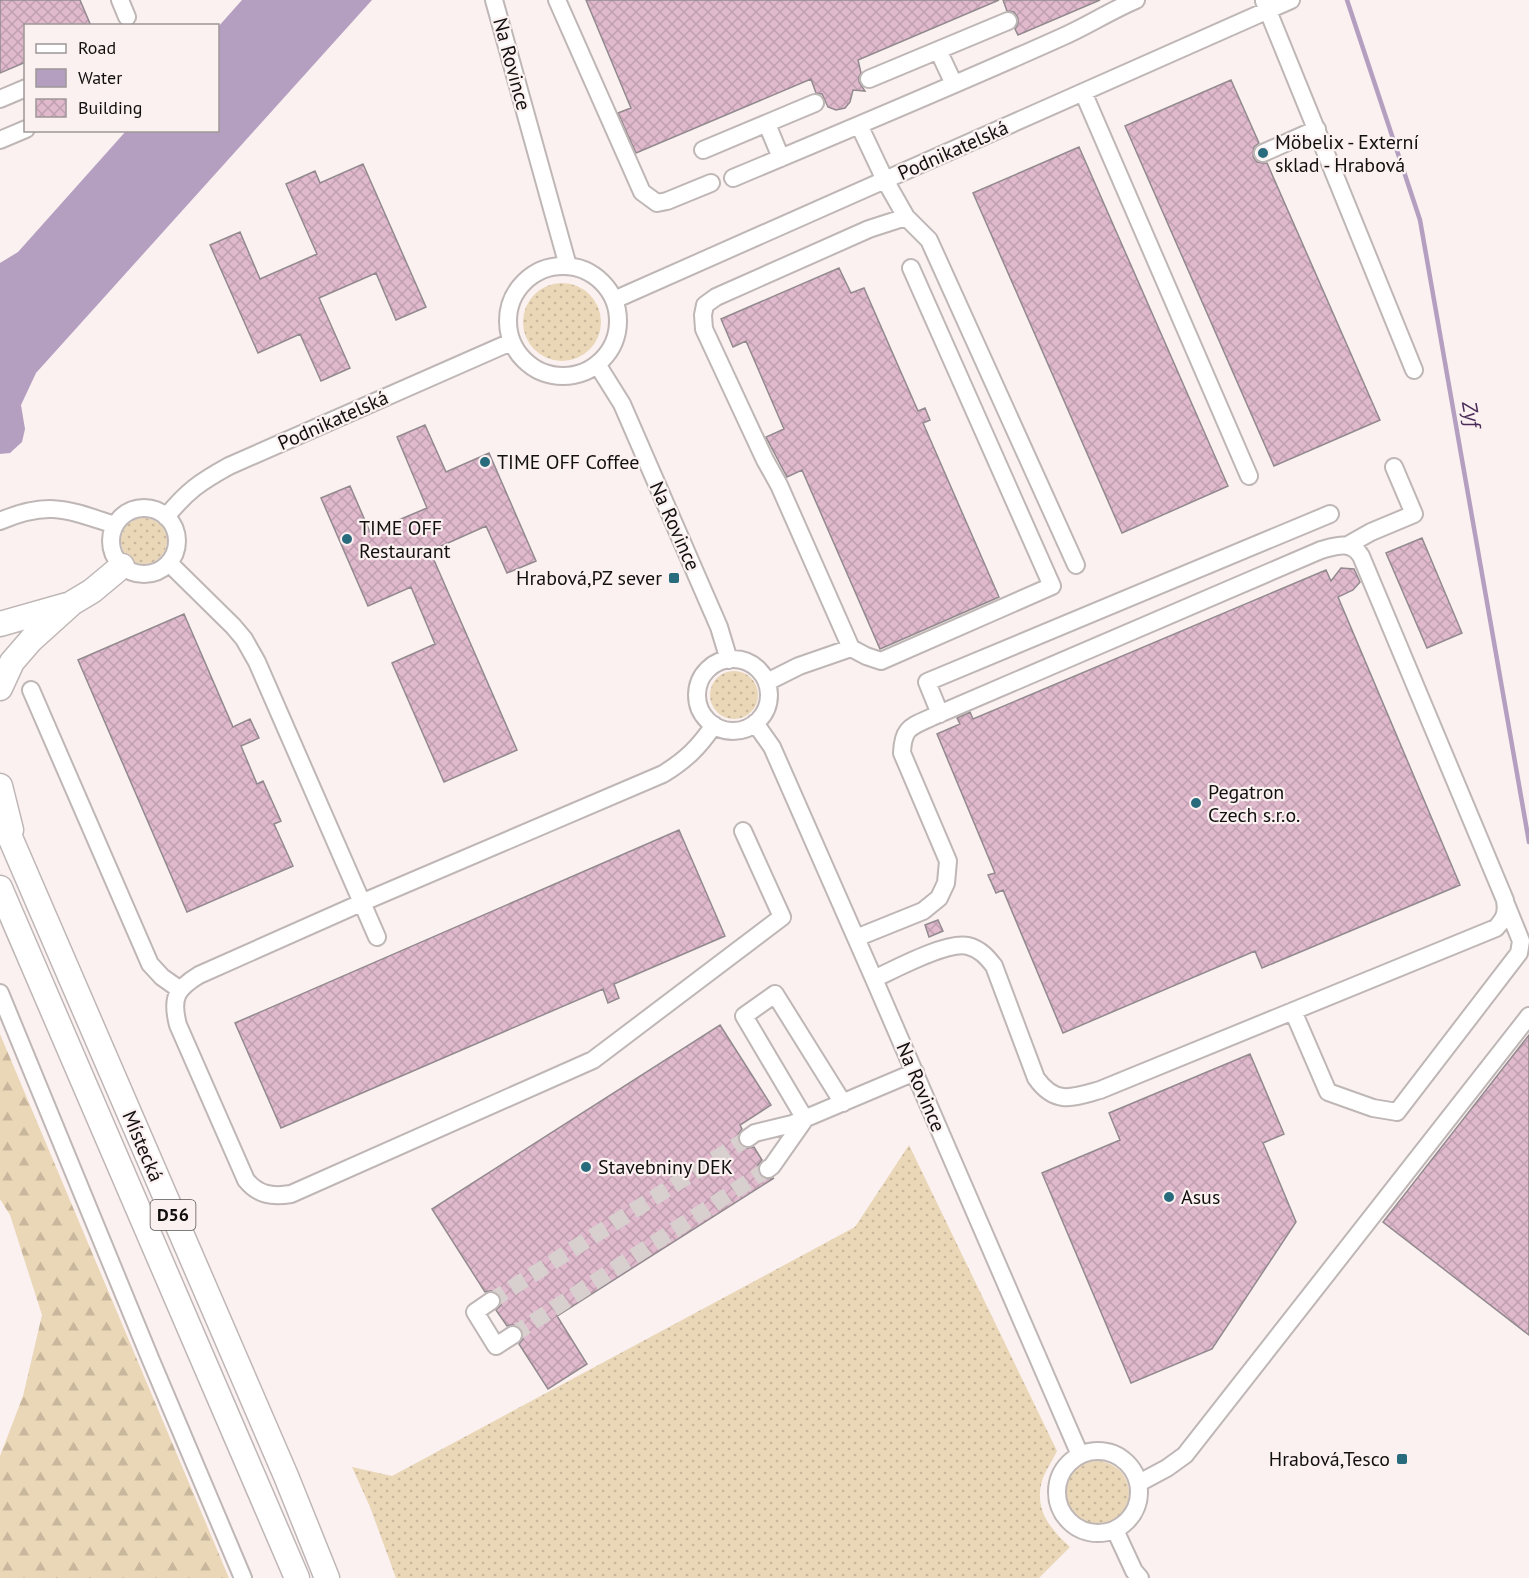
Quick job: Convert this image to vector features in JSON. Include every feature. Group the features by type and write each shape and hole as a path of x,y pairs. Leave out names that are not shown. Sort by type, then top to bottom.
{"highway":[{"path":"0,688 12,662 31,640 72,603 92,591 122,566"},
{"path":"0,624 72,603"},
{"path":"0,786 16,852"},
{"name":"Místecká","path":"0,814 286,1476 327,1578"},
{"name":"Místecká","path":"0,888 260,1487 297,1578"}],"street":[{"path":"120,0 128,17"},
{"name":"Na Rovince","path":"494,0 568,266"},
{"path":"557,0 642,192 657,203 711,183"},
{"path":"733,178 1065,36 1112,10 1136,0"},
{"name":"Podnikatelská","path":"614,300 1083,92 1266,5 1291,0"},
{"path":"1266,5 1414,370"},
{"path":"869,79 1008,21"},
{"path":"938,50 954,84"},
{"path":"0,99 24,89"},
{"path":"1083,92 1249,476"},
{"path":"703,150 815,103"},
{"path":"767,124 781,158"},
{"path":"860,125 885,180 906,217 929,240 1076,565"},
{"path":"1263,153 1317,129"},
{"path":"0,140 24,130"},
{"path":"906,217 869,229 716,297 705,305 703,315 704,329 779,485 851,648 881,661 1052,586 911,268"},
{"path":"568,266 583,270 596,277 614,300 618,323 612,346 606,356 586,371 560,376 547,374 526,362 512,342 508,330 510,304 515,293 525,281 538,272 552,267 568,266"},
{"name":"Podnikatelská","path":"166,517 191,489 229,466 512,342"},
{"name":"Na Rovince","path":"597,364 622,404 719,627 729,660"},
{"path":"1348,546 1414,514 1394,467"},
{"path":"0,521 18,513 50,508 67,510 115,525"},
{"path":"148,509 166,517 176,534 177,544 169,563 161,570 151,574 131,572 122,566 112,551 111,542 115,525 122,517 129,512 148,509"},
{"path":"940,714 927,682 1330,514"},
{"path":"856,938 924,910 939,898 946,883 948,861 902,753 902,739 907,730 1321,550 1342,545 1348,546 1357,550 1361,556 1521,941 1519,953 1397,1112 1374,1108 1328,1092 1293,1011"},
{"path":"169,563 233,626 244,639 257,662 377,937"},
{"path":"767,681 800,666 851,648"},
{"path":"741,660 752,664 767,681 768,704 763,715 746,729 735,731 714,725 700,709 698,688 709,669 718,663 741,660"},
{"path":"31,690 150,964 162,977 179,989"},
{"name":"Na Rovince","path":"755,723 772,747 1080,1455"},
{"path":"714,725 694,751 663,774 361,903 200,975 179,989 175,1015 178,1025 246,1180 253,1188 263,1193 278,1196 291,1194 593,1059 782,917 743,831"},
{"path":"874,979 944,948 966,945 982,953 994,966 1036,1078 1043,1088 1062,1098 1074,1098 1100,1090 1496,928 1506,915 1505,900"},
{"path":"0,993 243,1578"},
{"path":"805,1119 744,1016 776,994 843,1103"},
{"path":"1139,1483 1185,1455 1529,1016"},
{"path":"748,1138 755,1133 805,1119 915,1072"},
{"path":"768,1169 805,1119"},
{"path":"491,1301 475,1312 495,1346 513,1335"},
{"path":"1102,1450 1123,1458 1137,1475 1139,1483 1140,1497 1135,1510 1127,1522 1115,1530 1101,1533 1087,1531 1074,1525 1064,1515 1058,1502 1057,1488 1061,1475 1069,1463 1091,1451 1102,1450"},
{"path":"1115,1530 1134,1571 1140,1578"}],"green space":[{"path":"554,283 570,283 584,289 595,300 601,314 601,330 595,344 584,355 570,361 554,361 540,355 529,344 523,330 523,314 529,300 540,289"},
{"path":"144,518 160,525 167,541 160,557 144,564 128,557 121,541 128,525"},
{"path":"729,671 739,671 751,678 758,690 758,700 751,712 739,719 729,719 714,708 710,700 710,690 721,675"},
{"path":"0,1034 229,1578 0,1578 0,1456 23,1396 42,1315 10,1215 0,1199"},
{"path":"909,1145 1057,1451 1043,1478 1040,1501 1050,1526 1070,1547 1039,1578 396,1578 370,1507 352,1467 392,1476 855,1227"},
{"path":"1097,1461 1115,1467 1123,1475 1129,1493 1123,1511 1115,1519 1097,1525 1079,1519 1071,1511 1065,1493 1071,1475 1079,1467"}],"water":[{"path":"242,0 372,0 36,373 21,405 25,429 22,442 10,453 0,454 0,263 18,252 125,132 219,132 219,26"}],"building":[{"path":"0,0 80,0 90,24 24,24 24,63 0,73"},
{"path":"586,0 999,0 858,60 861,73 859,82 865,91 853,90 850,102 845,108 836,110 828,107 822,94 816,93 811,79 636,153 618,113 631,108"},
{"path":"1003,0 1100,0 1018,35 1015,29 1018,18 1014,12 1007,11"},
{"path":"1231,80 1259,143 1254,147 1253,157 1257,162 1267,163 1380,420 1274,466 1125,126"},
{"path":"1079,147 1228,486 1122,533 973,193"},
{"path":"363,164 426,307 396,320 376,273 319,298 350,368 321,381 300,334 258,353 210,245 240,232 260,279 317,254 286,184 315,171 320,183"},
{"path":"839,268 851,293 864,288 918,411 925,408 930,420 923,423 999,597 880,649 802,470 787,477 766,437 784,429 746,341 733,347 721,319"},
{"path":"425,425 446,472 489,453 536,561 507,573 486,526 430,551 517,750 444,782 392,663 435,644 411,587 368,606 321,498 350,486 370,532 427,508 397,437"},
{"path":"1422,538 1462,633 1427,648 1386,553"},
{"name":"Pegatron Czech s.r.o.","path":"1341,568 1354,569 1360,582 1353,590 1338,597 1460,885 1262,968 1255,951 1063,1033 1003,890 996,893 988,875 995,873 937,734 960,724 957,718 970,712 973,719 1326,570 1331,581"},
{"path":"184,614 233,727 250,719 259,738 241,746 257,784 263,781 281,821 274,824 293,866 187,912 78,660"},
{"path":"679,830 725,936 614,984 619,998 608,1003 603,989 281,1128 235,1023"},
{"path":"938,920 943,931 929,937 925,925"},
{"name":"Stavebniny DEK","path":"720,1025 771,1105 740,1125 742,1129 738,1138 739,1144 748,1148 754,1147 762,1160 758,1165 760,1176 764,1179 774,1178 557,1316 587,1364 548,1389 519,1344 523,1339 522,1330 517,1325 507,1326 496,1310 501,1305 500,1296 495,1291 485,1292 432,1209"},
{"path":"1529,1035 1529,1335 1383,1222"},
{"name":"Asus","path":"1250,1054 1284,1134 1263,1143 1296,1222 1212,1349 1131,1383 1042,1173 1120,1140 1109,1113"}],"waterway":[{"name":"Zyf","path":"1347,0 1420,220 1529,842"}],"tunnel":[{"path":"491,1301 748,1138"},
{"path":"513,1335 768,1169"}],"place":[{"name":"Möbelix - Externí sklad - Hrabová","path":"1263,153"},
{"name":"TIME OFF Coffee","path":"485,462"},
{"name":"TIME OFF Restaurant","path":"347,539"},
{"name":"Hrabová,PZ sever","path":"674,578"},
{"name":"Pegatron Czech s.r.o.","path":"1196,803"},
{"name":"Stavebniny DEK","path":"586,1167"},
{"name":"Asus","path":"1169,1197"},
{"name":"Hrabová,Tesco","path":"1402,1459"}]}
